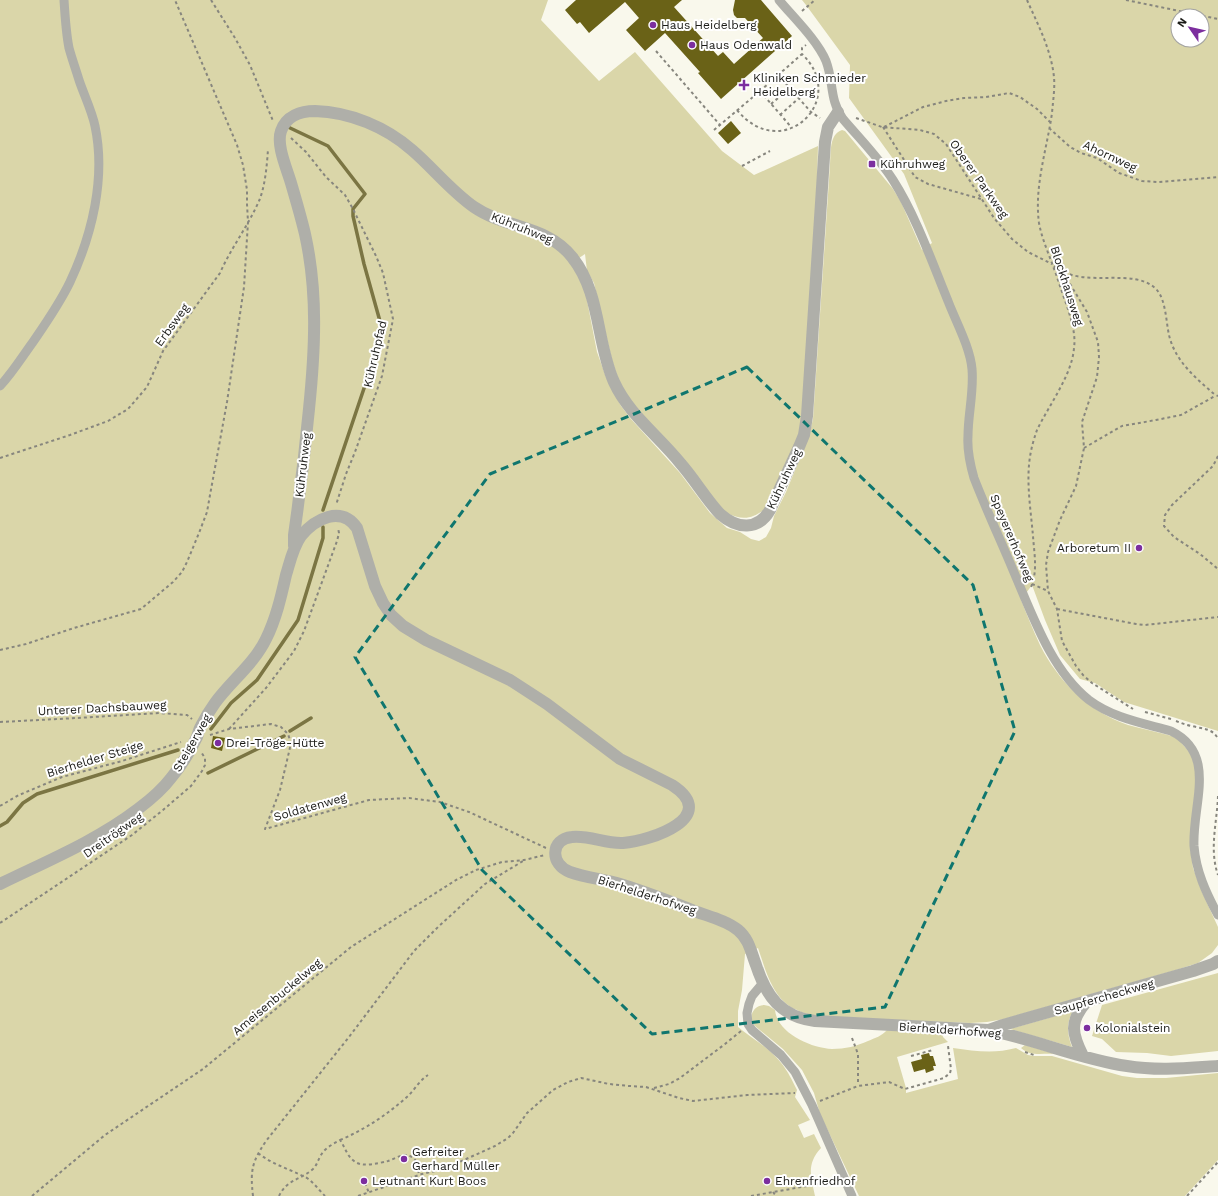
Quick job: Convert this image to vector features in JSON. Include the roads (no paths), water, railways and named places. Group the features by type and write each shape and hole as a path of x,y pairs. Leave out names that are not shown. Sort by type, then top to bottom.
{"street":[{"path":"0,386 16,366 56,308 69,283 81,254 95,204 99,174 98,145 95,125 69,48 64,0"},
{"path":"779,0 813,39 822,53 829,69 832,95 838,112"},
{"name":"Kühruhweg","path":"293,552 306,446 312,378 314,323 313,291 309,254 301,218 280,142 284,124 290,118 299,113 308,111 332,113 370,123 392,134 409,147 451,188 475,208 504,221 538,232 563,247 579,267 590,290 607,364 623,399 642,423 679,461 720,514 736,524 746,526 754,524 767,516 804,435 809,392 825,142 828,127 838,112"},
{"name":"Speyererhofweg","path":"838,112 883,166 898,189 922,238 958,327 972,369 972,396 968,435 970,462 980,495 1051,654 1063,672 1090,700 1113,713 1128,719 1178,734 1187,740 1196,751 1203,776 1194,832 1195,853 1201,880 1218,915"},
{"name":"Bierhelderhofweg","path":"293,552 299,539 323,519 333,515 342,516 352,521 357,528 375,586 383,603 391,615 403,626 426,640 516,684 547,704 620,759 679,790 688,801 688,812 683,821 676,827 658,835 624,843 572,837 561,842 555,853 555,858 562,868 569,872 614,882 639,890 734,927 743,934 746,939 763,983 770,996 777,1005 792,1014 807,1020 988,1030 1126,1066 1154,1069 1218,1066"},
{"name":"Steigerweg","path":"0,884 103,833 124,820 164,787 179,767 216,702 249,665 264,643 272,626 293,552"},
{"name":"Saupfercheckweg","path":"988,1030 1193,971 1218,961"},
{"path":"763,983 752,996 747,1013 748,1023 752,1030 781,1055 795,1072 806,1092 852,1196"},
{"path":"1083,1056 1076,1042 1073,1029 1075,1018 1086,1002"}],"waterway":[{"path":"288,127 328,146 365,194 353,209 353,216 364,264 383,332 323,510"},
{"path":"211,729 231,703 257,680 298,620 323,538 323,527"},
{"path":"290,731 311,718"},
{"path":"208,773 284,736"},
{"path":"0,826 7,822 23,803 37,794 178,750"}],"place":[{"name":"Haus Heidelberg","path":"653,25"},
{"name":"Haus Odenwald","path":"692,45"},
{"name":"Kliniken Schmieder Heidelberg","path":"744,85"},
{"name":"Kühruhweg","path":"872,164"},
{"name":"Arboretum II","path":"1139,548"},
{"name":"Drei-Tröge-Hütte","path":"218,743"},
{"name":"Kolonialstein","path":"1087,1028"},
{"name":"Gefreiter Gerhard Müller","path":"404,1159"},
{"name":"Leutnant Kurt Boos","path":"364,1181"},
{"name":"Ehrenfriedhof","path":"767,1181"}]}
